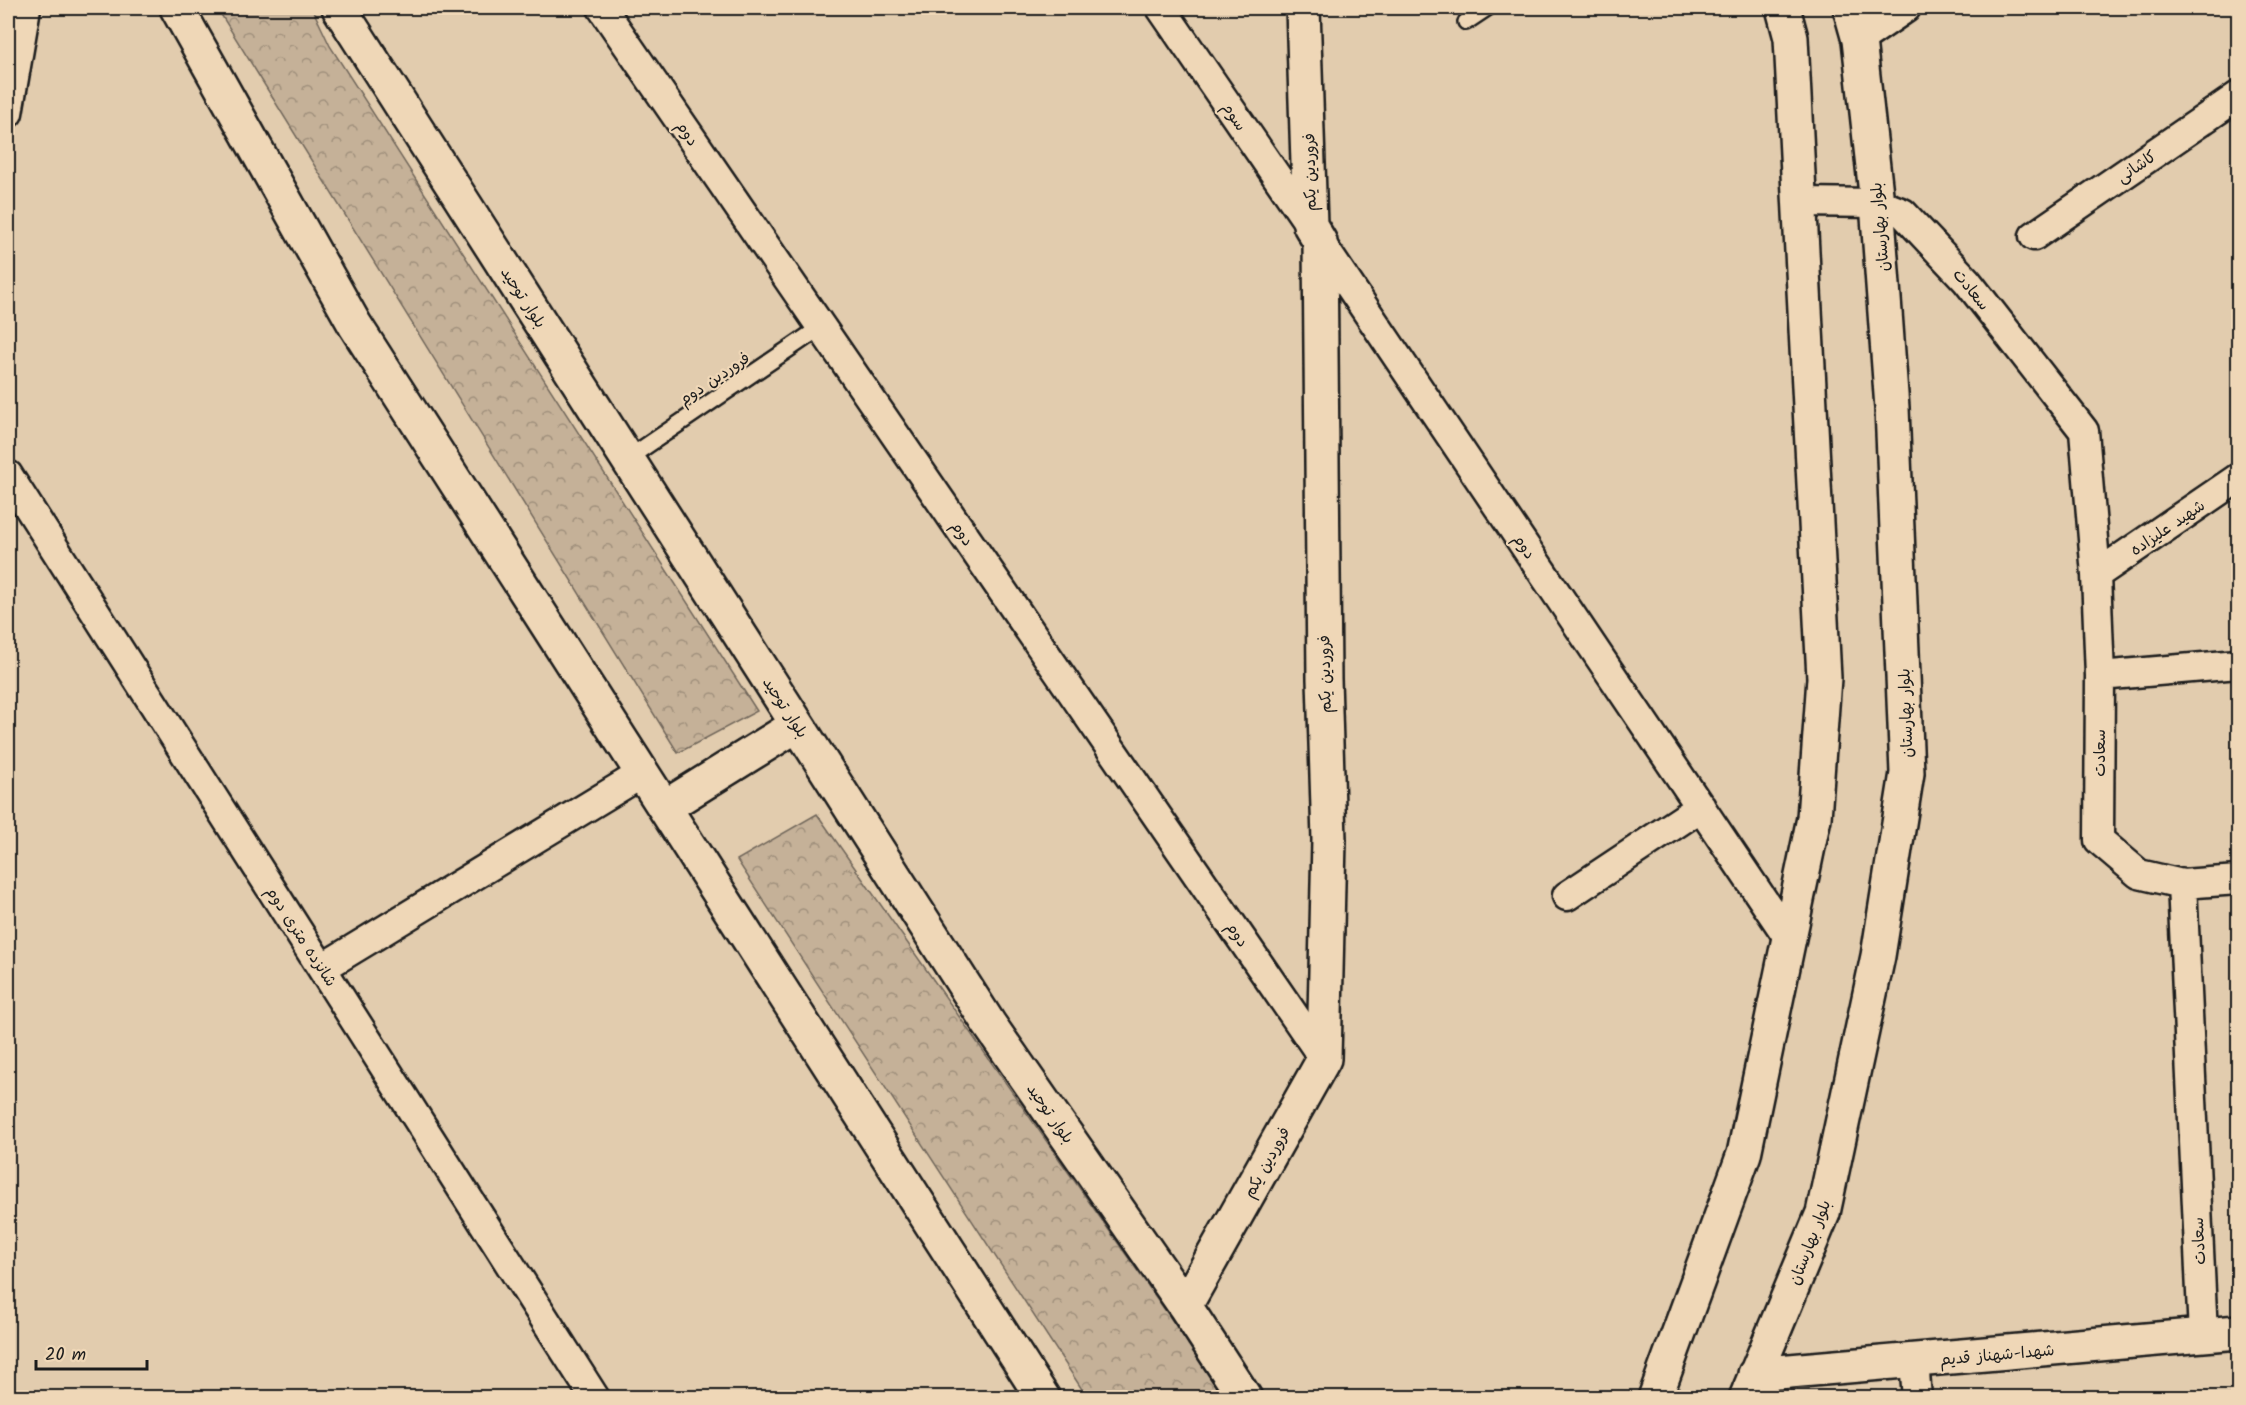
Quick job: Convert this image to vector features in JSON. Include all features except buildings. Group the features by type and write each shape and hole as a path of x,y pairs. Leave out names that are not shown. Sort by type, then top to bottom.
{"main road":[{"path":"177,8 355,325 1043,1398"},
{"name":"بلوار توحید","path":"339,8 988,1024 1185,1306 1245,1398"},
{"name":"فروردین یکم","path":"1185,1306 1324,1059 1329,840 1315,234 1303,8"},
{"path":"1656,1398 1744,1154 1814,818 1824,678 1791,38 1783,8"},
{"name":"بلوار بهارستان","path":"1751,1386 1824,1213 1878,956 1907,773 1892,408 1877,203 1859,40 1850,8"},
{"path":"665,807 797,725"},
{"name":"شهدا-شهناز قدیم","path":"1751,1386 1914,1361 2238,1332"}],"street":[{"path":"8,113 26,8"},
{"name":"دوم","path":"602,8 1324,1059"},
{"name":"سوم","path":"1161,8 1315,234"},
{"path":"1859,40 1906,8"},
{"name":"کاشانی","path":"2034,236 2238,96"},
{"path":"1800,202 1877,203"},
{"name":"سعادت","path":"1877,203 1903,213 1967,280 2084,431 2096,575 2100,676 2098,840 2139,874 2182,884 2203,1335"},
{"name":"دوم","path":"1315,234 1790,940"},
{"name":"شانزده متری دوم","path":"8,475 595,1398"},
{"name":"شهید علیزاده","path":"2096,575 2238,478"},
{"path":"2100,676 2238,664"},
{"path":"322,968 643,773"},
{"path":"1567,896 1701,807"},
{"path":"2182,884 2238,880"},
{"path":"1914,1361 1917,1398"}],"lane":[{"path":"1466,22 1487,8"},
{"name":"فروردین دوم","path":"627,459 821,327"}],"green space":[{"path":"217,8 312,8 330,46 757,711 678,753"},
{"path":"817,814 1226,1397 1087,1397 737,860"}]}
